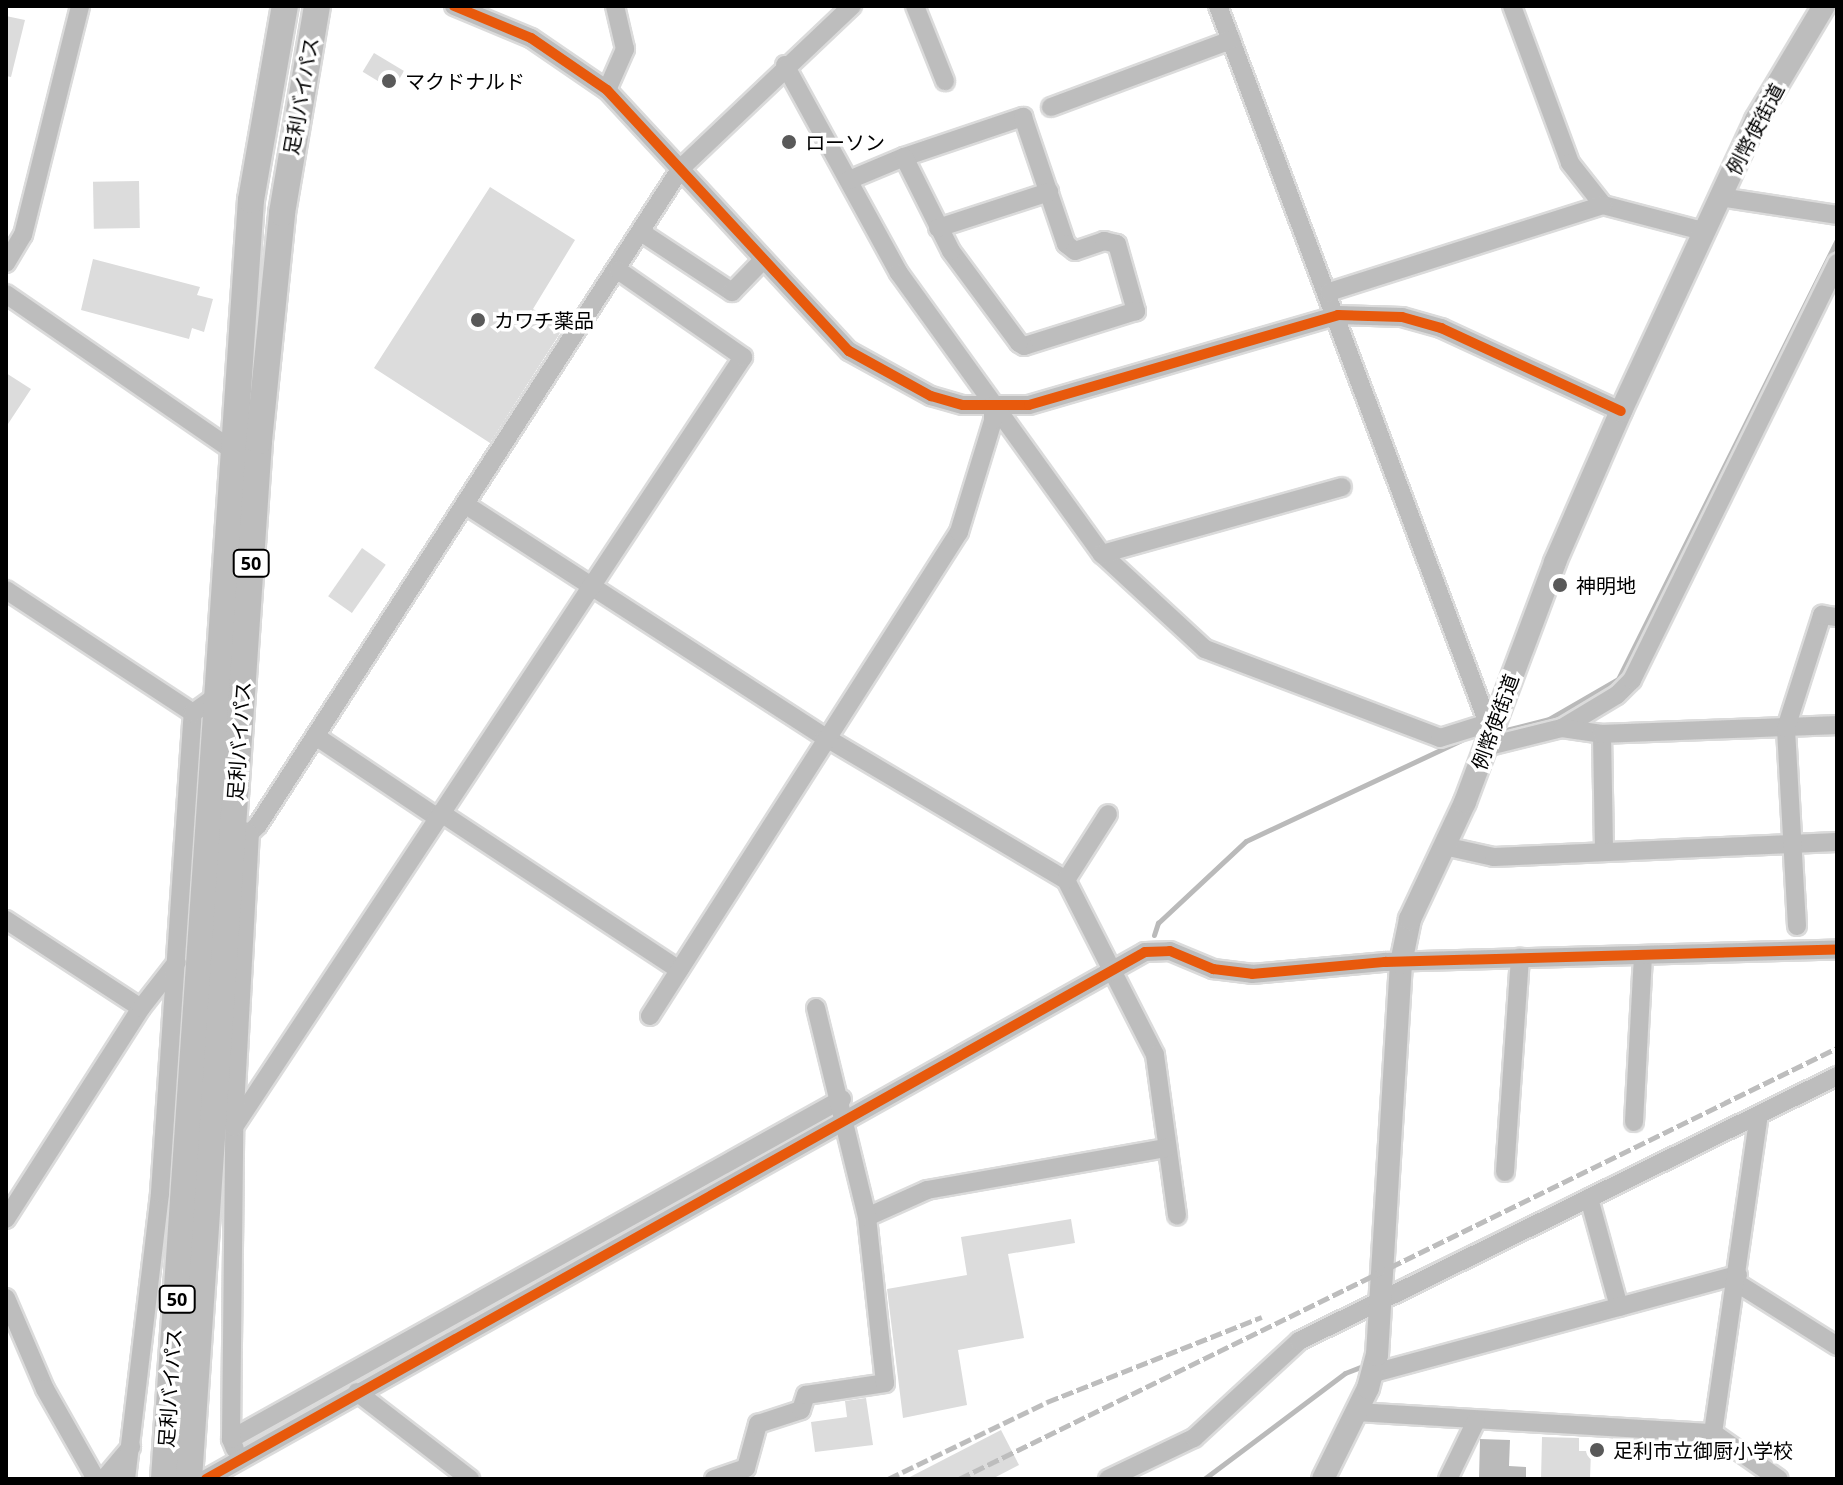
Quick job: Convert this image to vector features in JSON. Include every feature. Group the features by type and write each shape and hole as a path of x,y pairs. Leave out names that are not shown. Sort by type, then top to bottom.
{"highway":[{"name":"足利バイパス","path":"189,1479 212,1123 218,695 232,450 251,200 285,6"},
{"name":"足利バイパス","path":"164,1479 212,1123 242,830 259,441 282,213 317,6"}],"main road":[{"name":"例幣使街道","path":"1323,1479 1374,1373 1401,963 1410,919 1444,846 1555,562 1621,411 1756,120 1824,6"}],"street":[{"path":"6,263 80,6"},
{"path":"454,6 531,38 607,90 849,351 877,371 931,396 993,405 1029,405 1089,391 1338,315 1402,317 1441,328 1621,411"},
{"path":"607,90 625,49 615,6"},
{"path":"242,830 317,737 681,168 785,65 852,6"},
{"path":"915,6 945,81"},
{"path":"1218,6 1338,315 1487,736"},
{"path":"1512,6 1570,163 1603,205"},
{"path":"1051,107 1231,40"},
{"path":"785,65 899,273 993,405 1102,554 1205,649 1255,672 1440,738 1562,728 1602,734 1837,725"},
{"path":"849,180 904,157 1023,117 1070,250 1110,240 1117,244 1136,311 1024,346 956,260 904,157"},
{"path":"938,228 1049,192"},
{"path":"1720,197 1837,215"},
{"path":"1329,292 1603,205 1703,231"},
{"path":"641,232 732,292 763,260"},
{"path":"1562,728 1617,695 1632,680 1837,263"},
{"path":"239,1458 231,1439 212,1123 439,816 743,357 618,270"},
{"path":"6,294 232,450"},
{"path":"650,1016 825,737 959,532 993,421 993,405"},
{"path":"1102,554 1342,487"},
{"path":"466,505 825,737 1066,880 1155,1055 1177,1216"},
{"path":"6,590 193,713"},
{"path":"1797,926 1786,728 1822,615 1837,617"},
{"path":"193,713 218,695"},
{"path":"126,1479 160,1193 193,713"},
{"path":"1602,734 1604,852"},
{"path":"317,737 679,970"},
{"path":"1066,880 1108,814"},
{"path":"1444,846 1494,857 1837,842"},
{"path":"6,920 141,1008"},
{"path":"206,1479 357,1392 1114,973 1145,952 1159,950 1235,973 1520,958 1643,958 1837,949"},
{"path":"1505,1172 1520,958"},
{"path":"1634,1122 1643,958"},
{"path":"6,1219 141,1008 177,962"},
{"path":"714,1479 746,1468 758,1424 801,1410 806,1395 885,1383 867,1217 842,1124 842,1099 816,1008"},
{"path":"1108,1479 1194,1438 1299,1341 1837,1076"},
{"path":"231,1439 842,1099"},
{"path":"1713,1433 1738,1279 1759,1115"},
{"path":"867,1217 927,1190 1166,1148"},
{"path":"1589,1198 1619,1307"},
{"path":"1374,1373 1619,1307 1738,1279 1837,1346"},
{"path":"8,1310 45,1389 96,1479"},
{"path":"357,1392 470,1479"},
{"path":"1357,1412 1713,1433 1779,1479"},
{"path":"1448,1479 1476,1421"},
{"path":"104,1479 131,1447"}],"shaded area":[{"path":"1480,1439 1510,1440 1509,1466 1526,1467 1526,1479 1479,1479"}],"building":[{"path":"6,16 25,20 11,77 6,76"},
{"name":"マクドナルド","path":"374,53 404,71 393,90 363,72"},
{"path":"139,181 140,228 94,229 93,182"},
{"name":"カワチ薬品","path":"490,187 575,240 533,309 564,327 490,443 374,368"},
{"path":"93,259 200,287 197,295 213,299 204,332 192,328 189,339 81,310"},
{"path":"6,373 31,389 6,427"},
{"path":"362,548 386,565 352,613 328,596"},
{"path":"1071,1219 1075,1243 1008,1254 1024,1338 958,1350 967,1405 903,1418 887,1289 967,1275 961,1237"},
{"path":"866,1398 873,1445 815,1452 811,1422 847,1417 845,1401"},
{"path":"1001,1430 1019,1465 992,1479 906,1479"},
{"path":"1542,1437 1579,1438 1579,1451 1591,1451 1590,1479 1541,1479"}],"waterway":[{"path":"1498,732 1549,719 1618,679 1837,239"},
{"path":"1154,935 1158,923 1246,841 1462,740"},
{"path":"1396,1282 1812,1078"},
{"path":"1204,1479 1345,1373 1361,1367"}],"railway":[{"path":"959,1479 1837,1048"},
{"path":"888,1479 1047,1402 1262,1317"}],"cycle path":[{"path":"454,6 531,38 607,90 849,351 931,396 963,405 1029,405 1338,315 1402,317 1441,328 1621,411"},
{"path":"206,1479 1145,952 1170,951 1213,969 1252,974 1385,962 1837,949"}],"place":[{"name":"マクドナルド","path":"389,81"},
{"name":"ローソン","path":"789,142"},
{"name":"カワチ薬品","path":"478,320"},
{"name":"神明地","path":"1560,585"},
{"name":"足利市立御厨小学校","path":"1597,1450"}]}
